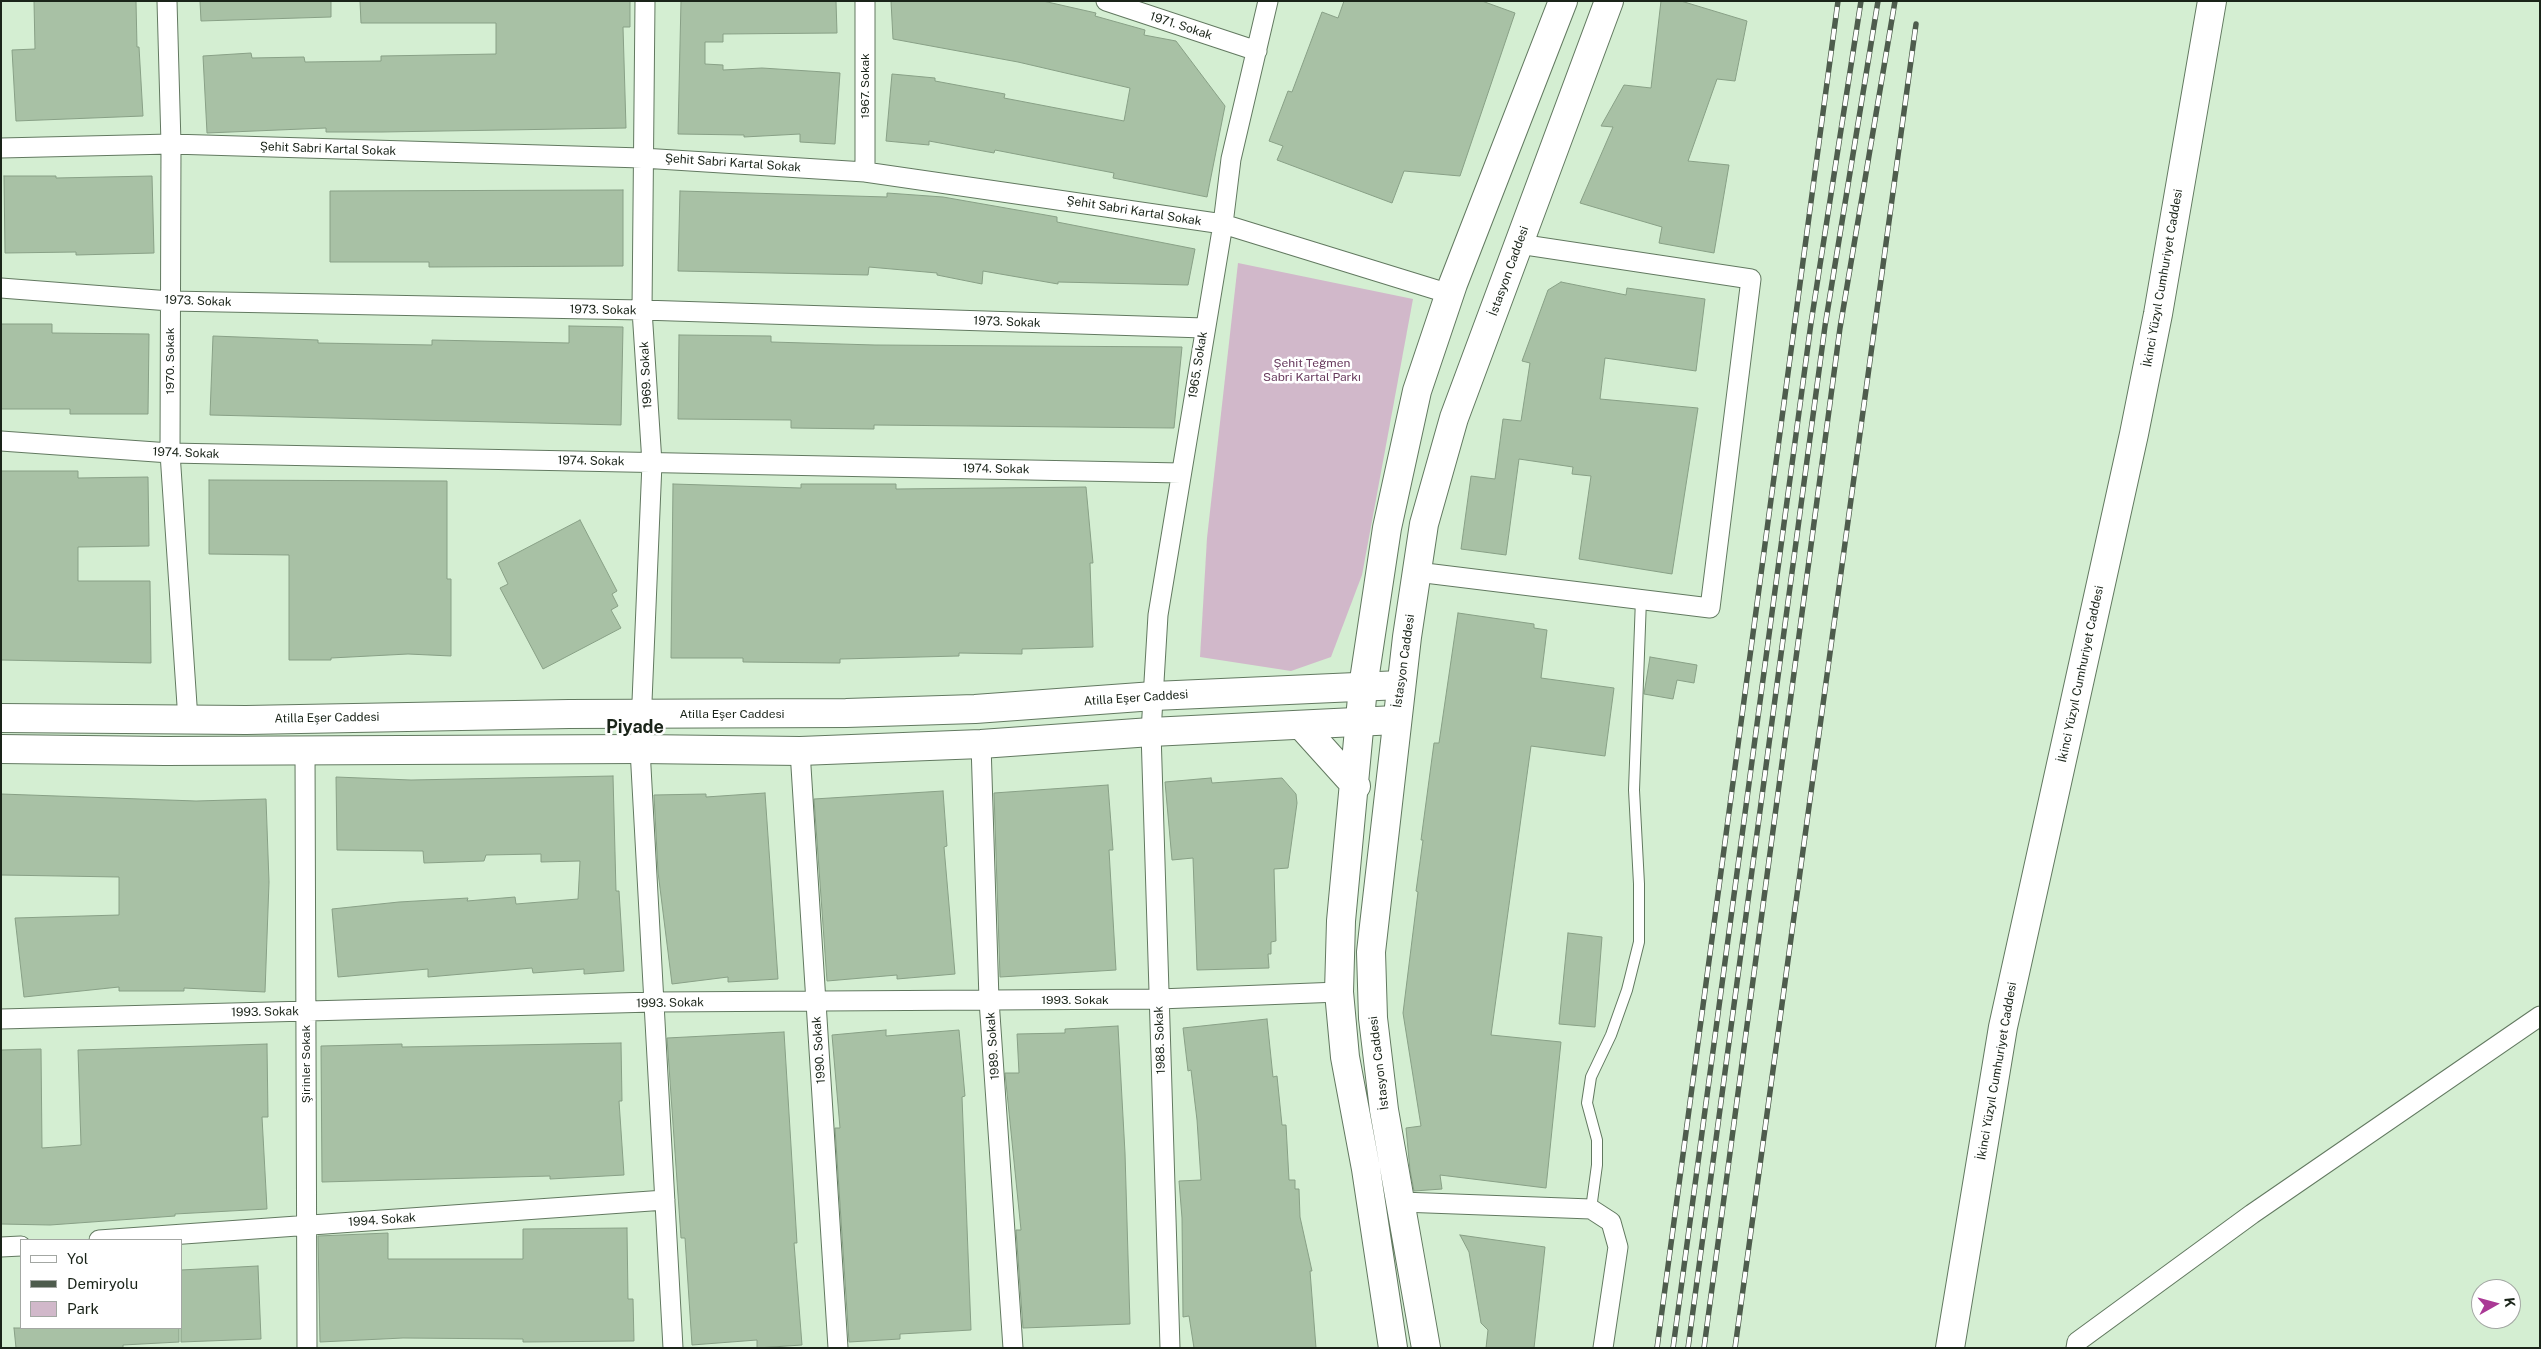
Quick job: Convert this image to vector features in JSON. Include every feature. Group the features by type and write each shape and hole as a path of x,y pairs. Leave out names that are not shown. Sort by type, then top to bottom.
{"main road":[{"path":"1393,1348 1366,1168 1345,1057 1339,992 1341,921 1356,786 1363,687 1387,528 1417,391 1450,294 1563,1"},
{"name":"İstasyon Caddesi","path":"1426,1348 1402,1202 1384,1110 1373,1018 1371,952 1396,720 1424,524 1454,418 1609,1"},
{"name":"İkinci Yüzyıl Cumhuriyet Caddesi","path":"1950,1348 2003,1027 2158,314 2212,1"},
{"name":"Atilla Eşer Caddesi","path":"1,718 188,720 846,713 975,709 1154,696 1401,685"},
{"path":"1,749 640,749 800,751 981,744 1151,732 1396,720"},
{"path":"1301,725 1356,786"}],"street":[{"name":"1970. Sokak","path":"167,1 171,144 170,453 188,720"},
{"name":"1969. Sokak","path":"646,1 642,158 642,310 652,463 640,749 673,1348"},
{"name":"1967. Sokak","path":"865,1 865,172"},
{"name":"1971. Sokak","path":"1106,1 1257,51"},
{"name":"1965. Sokak","path":"1151,732 1158,615 1204,328 1223,224 1231,159 1268,1"},
{"name":"Şehit Sabri Kartal Sokak","path":"1,148 171,144 642,158 865,172 1223,224 1450,294"},
{"path":"1417,572 1710,608 1750,279 1519,244"},
{"name":"1973. Sokak","path":"1,288 170,301 642,310 1204,328"},
{"name":"1974. Sokak","path":"1,441 170,453 1181,473"},
{"name":"1988. Sokak","path":"1151,732 1170,1348"},
{"name":"1989. Sokak","path":"981,744 989,1000 1013,1348"},
{"name":"Şirinler Sokak","path":"305,750 307,1348"},
{"name":"1990. Sokak","path":"800,751 838,1348"},
{"name":"1993. Sokak","path":"1,1019 654,1002 1159,999 1339,992"},
{"path":"2076,1348 2077,1342 2252,1214 2540,1016"},
{"name":"1994. Sokak","path":"114,1239 666,1200"},
{"path":"1402,1202 1591,1209 1611,1222 1618,1247 1603,1348"},
{"path":"1,1247 20,1246"}],"lane":[{"path":"1591,1209 1597,1165 1597,1140 1588,1103 1591,1077 1612,1035 1627,990 1639,942 1639,884 1634,790 1641,600"}],"green space":[{"name":"Şehit Teğmen Sabri Kartal Parkı","path":"1238,263 1413,299 1362,575 1331,657 1291,671 1200,657 1207,538"}],"building":[{"path":"34,1 136,1 137,47 139,47 143,116 16,121 12,50 35,49"},
{"path":"200,1 331,1 331,17 201,21"},
{"path":"360,1 630,1 630,27 623,27 626,128 326,132 326,128 207,133 203,56 251,53 252,58 304,57 305,62 381,61 381,56 496,54 496,23 361,23"},
{"path":"681,1 836,1 837,33 723,34 723,42 705,42 705,64 723,65 723,70 762,68 840,73 835,144 800,142 800,134 744,137 744,135 678,134"},
{"path":"891,1 1043,1 1096,13 1095,16 1145,30 1144,35 1176,41 1225,106 1207,197 1113,178 1114,173 995,150 994,153 929,141 929,145 886,141 892,74 935,78 935,81 1005,94 1004,98 1124,121 1130,88 1018,62 893,39"},
{"path":"1344,1 1482,1 1515,13 1460,176 1404,171 1392,203 1277,160 1283,146 1269,141 1288,91 1292,92 1322,12 1338,18"},
{"path":"1661,1 1681,1 1747,21 1735,81 1717,79 1688,161 1729,165 1714,253 1659,243 1662,227 1580,203 1613,127 1601,126 1624,85 1651,88"},
{"path":"4,176 56,176 56,178 152,176 154,253 76,255 76,252 5,253"},
{"path":"623,190 623,266 429,267 429,262 330,262 330,191"},
{"path":"680,191 887,197 887,193 943,197 1057,217 1057,222 1195,249 1188,285 1058,282 1058,284 983,271 982,284 937,275 937,273 869,267 868,275 678,271"},
{"path":"1561,282 1626,295 1627,288 1705,299 1696,371 1605,358 1600,399 1698,408 1672,574 1579,559 1591,476 1572,474 1573,467 1519,459 1506,555 1461,549 1471,476 1495,479 1503,419 1521,421 1530,363 1522,361 1548,290"},
{"path":"1,324 52,324 52,333 149,334 148,414 70,414 70,409 1,409"},
{"path":"569,326 623,327 621,425 210,415 213,336 318,340 318,343 432,345 432,340 569,343"},
{"path":"679,335 771,336 771,342 875,345 1182,347 1174,428 874,425 874,429 791,428 791,420 678,419"},
{"path":"1,471 78,471 78,478 148,477 149,546 78,547 78,581 150,581 151,663 1,660"},
{"path":"209,480 447,481 447,579 451,579 451,656 408,654 331,658 331,660 289,660 289,555 209,554"},
{"path":"673,484 801,488 801,484 896,484 896,489 1086,487 1093,563 1090,563 1093,647 1022,649 1022,654 959,653 959,656 840,659 840,663 743,662 743,658 671,658"},
{"path":"580,520 617,591 612,594 618,606 611,610 621,628 543,669 500,588 508,584 498,563"},
{"path":"1458,613 1534,624 1534,628 1547,630 1541,678 1614,688 1605,756 1531,746 1491,1035 1561,1042 1546,1188 1440,1175 1442,1189 1414,1191 1410,1170 1406,1128 1421,1126 1403,1013 1418,892 1416,891 1423,840 1421,840 1434,743 1439,743"},
{"path":"1650,657 1697,665 1694,683 1677,680 1673,699 1644,694"},
{"path":"613,776 616,891 619,891 624,971 584,974 584,969 533,973 532,968 428,977 428,969 338,977 332,909 399,902 468,898 467,901 515,897 516,904 578,899 580,861 541,862 541,854 486,855 484,861 424,863 423,851 337,850 336,777 411,780"},
{"path":"1211,778 1212,783 1282,778 1296,794 1297,803 1288,868 1274,869 1276,941 1271,942 1271,954 1268,954 1269,968 1197,970 1193,858 1172,860 1165,782"},
{"path":"1108,785 1113,850 1109,850 1116,970 1000,977 994,793"},
{"path":"943,791 947,846 944,847 955,974 897,979 897,975 827,981 814,799"},
{"path":"765,793 778,979 728,982 728,977 672,984 658,872 654,795 706,794 706,797"},
{"path":"1,794 196,801 266,799 269,882 265,992 184,988 184,991 119,991 119,987 24,997 15,918 119,915 119,877 1,875"},
{"path":"1568,933 1602,937 1595,1027 1559,1024"},
{"path":"1267,1019 1273,1077 1277,1076 1282,1125 1286,1125 1289,1180 1295,1180 1295,1189 1299,1189 1300,1217 1312,1271 1310,1271 1316,1348 1194,1348 1189,1316 1183,1317 1182,1218 1179,1181 1201,1180 1197,1120 1191,1070 1188,1071 1183,1028"},
{"path":"1118,1026 1125,1153 1130,1324 1023,1328 1016,1230 1021,1230 1005,1073 1019,1073 1017,1034 1065,1033 1065,1029"},
{"path":"886,1030 886,1036 959,1030 965,1096 962,1097 971,1330 900,1334 900,1339 849,1342 835,1128 840,1128 832,1035"},
{"path":"784,1032 797,1243 794,1243 802,1345 757,1348 757,1340 692,1345 685,1238 681,1238 667,1038"},
{"path":"621,1043 622,1101 619,1101 624,1175 550,1179 550,1176 322,1182 321,1046 402,1044 402,1047"},
{"path":"267,1044 268,1117 262,1117 267,1209 175,1214 175,1216 50,1225 1,1224 1,1050 41,1049 42,1148 81,1145 78,1050"},
{"path":"627,1228 628,1299 633,1299 634,1341 523,1342 523,1339 403,1338 320,1342 318,1236 388,1233 388,1259 523,1259 523,1229"},
{"path":"1460,1235 1545,1247 1534,1348 1486,1348 1488,1330 1481,1323 1469,1252"},
{"path":"258,1266 261,1339 181,1342 182,1270"},
{"path":"14,1328 179,1329 179,1342 123,1345 123,1348 16,1348"}],"railway":[{"path":"1657,1348 1838,1"},
{"path":"1673,1348 1811,323 1861,1"},
{"path":"1688,1348 1825,326 1878,1"},
{"path":"1704,1348 1840,328 1895,1"},
{"path":"1735,1348 1916,24"}],"district":[{"name":"Piyade","path":"635,727"}]}
